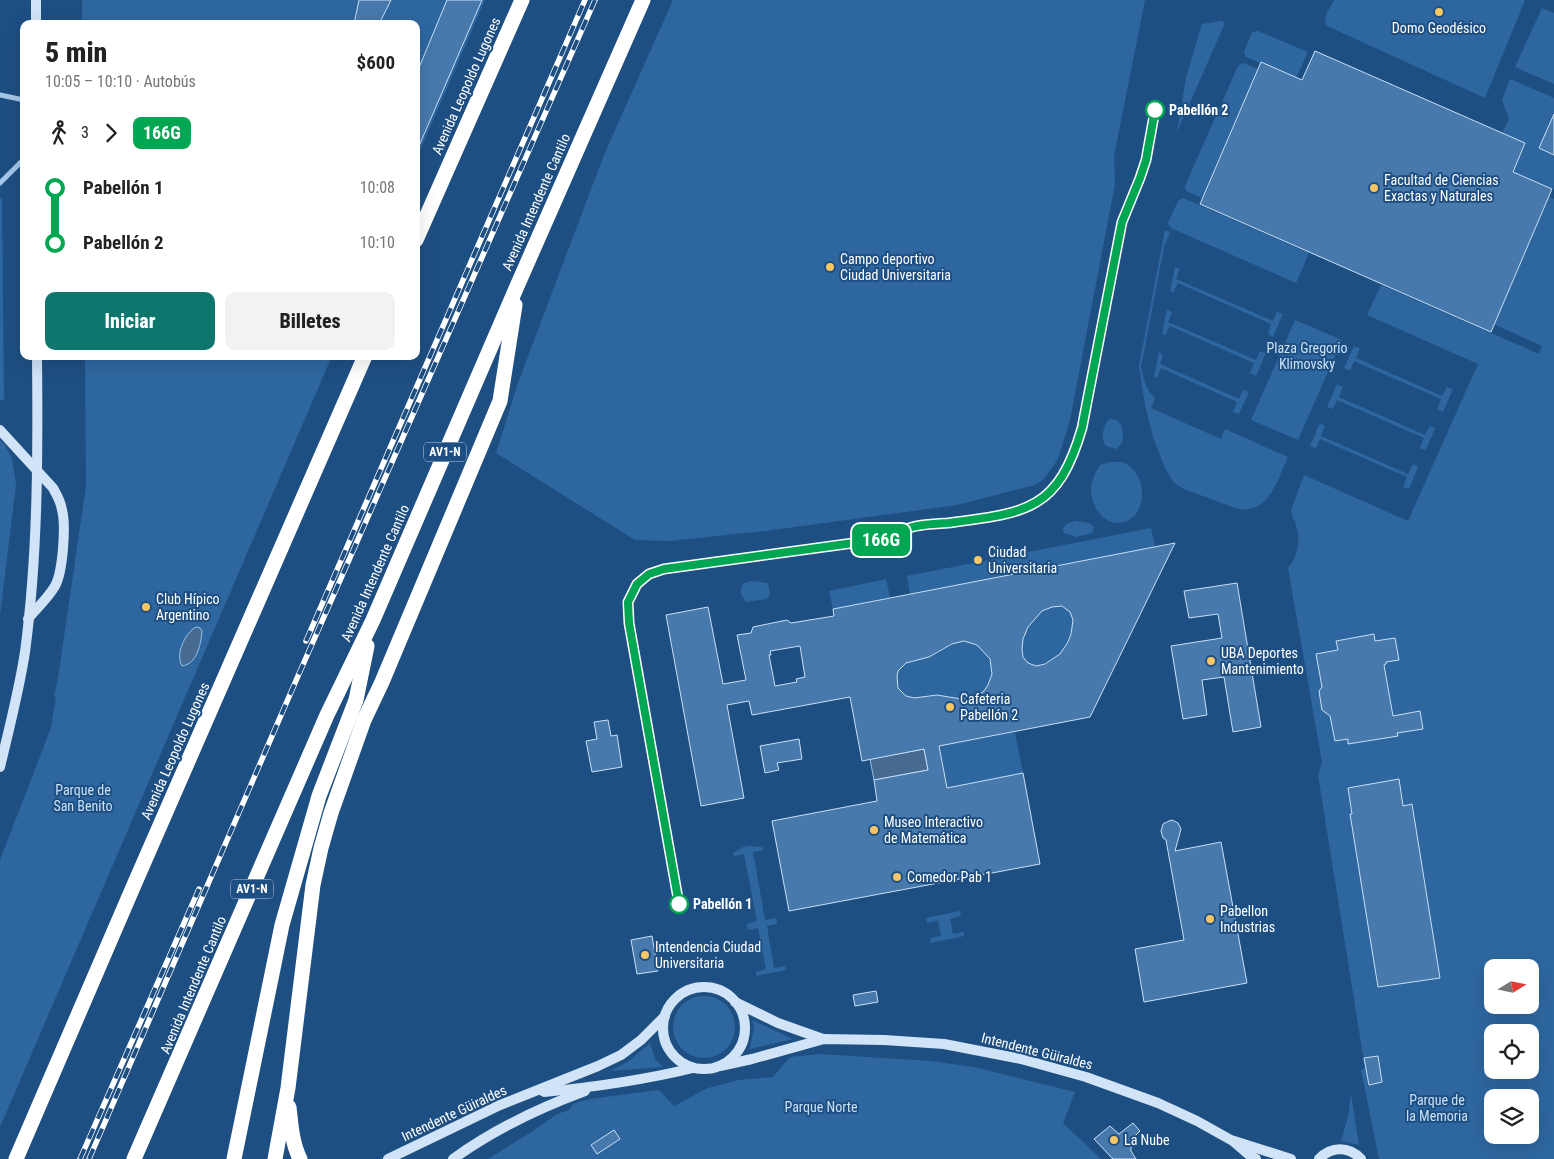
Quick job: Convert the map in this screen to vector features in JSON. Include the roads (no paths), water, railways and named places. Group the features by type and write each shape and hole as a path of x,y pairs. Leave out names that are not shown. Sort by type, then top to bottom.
{"highway":[{"name":"Avenida Leopoldo Lugones","path":"420,231 522,0"},
{"name":"Avenida Intendente Cantilo","path":"134,1159 327,715 373,620 518,284 644,0"},
{"path":"275,1159 288,1088 313,885 323,839 364,720 382,682 500,401 518,284"},
{"name":"Avenida Leopoldo Lugones","path":"16,1159 363,360"},
{"path":"234,1159 282,925 319,796 356,700 373,620"},
{"path":"288,1088 292,1132 295,1148 300,1159"}],"main road":[{"path":"36,0 36,20"},
{"path":"0,767 17,692 28,619 37,498 37,360"},
{"path":"0,430 53,488 60,500 63,511 59,577 55,586 28,619"},
{"path":"708,987 720,991 735,1001 742,1015 744,1030 741,1045 732,1057 720,1066 693,1068 682,1062 672,1053 665,1042 663,1029 665,1016 672,1002 682,993 694,988 708,987"},
{"name":"Intendente Güiraldes","path":"735,1001 778,1023 824,1039"},
{"name":"Intendente Güiraldes","path":"388,1159 466,1121 621,1055 641,1040 665,1016"},
{"name":"Intendente Güiraldes","path":"720,1066 824,1039 944,1044 1021,1059 1086,1077 1142,1097 1197,1121 1231,1140 1256,1159"},
{"name":"Intendente Güiraldes","path":"532,1093 598,1086 649,1078 693,1068"},
{"name":"Intendente Güiraldes","path":"453,1159 530,1114 598,1086"},
{"name":"Intendente Güiraldes","path":"1231,1140 1291,1159"},
{"path":"1317,1159 1324,1153 1336,1149 1349,1150 1361,1159"}],"street":[{"path":"0,95 20,99"},
{"path":"0,183 20,163"}],"railway":[{"path":"306,641 585,0"},
{"path":"89,1159 298,676 595,0"},
{"path":"80,1159 199,889"}],"place":[{"name":"Domo Geodésico","path":"1439,12"},
{"name":"Pabellón 2","path":"1155,110"},
{"name":"Facultad de Ciencias Exactas y Naturales","path":"1374,188"},
{"name":"Campo deportivo Ciudad Universitaria","path":"830,267"},
{"name":"Ciudad Universitaria","path":"978,560"},
{"name":"Club Hípico Argentino","path":"146,607"},
{"name":"UBA Deportes Mantenimiento","path":"1211,661"},
{"name":"Cafeteria Pabellón 2","path":"950,707"},
{"name":"Museo Interactivo de Matemática","path":"874,830"},
{"name":"Comedor Pab 1","path":"897,877"},
{"name":"Pabellón 1","path":"679,904"},
{"name":"Pabellon Industrias","path":"1210,919"},
{"name":"Intendencia Ciudad Universitaria","path":"645,955"},
{"name":"La Nube","path":"1114,1140"}],"park label":[{"name":"Plaza Gregorio Klimovsky","path":"1307,356"},
{"name":"Parque de San Benito","path":"83,798"},
{"name":"Parque Norte","path":"821,1107"},
{"name":"Parque de la Memoria","path":"1437,1108"}]}
